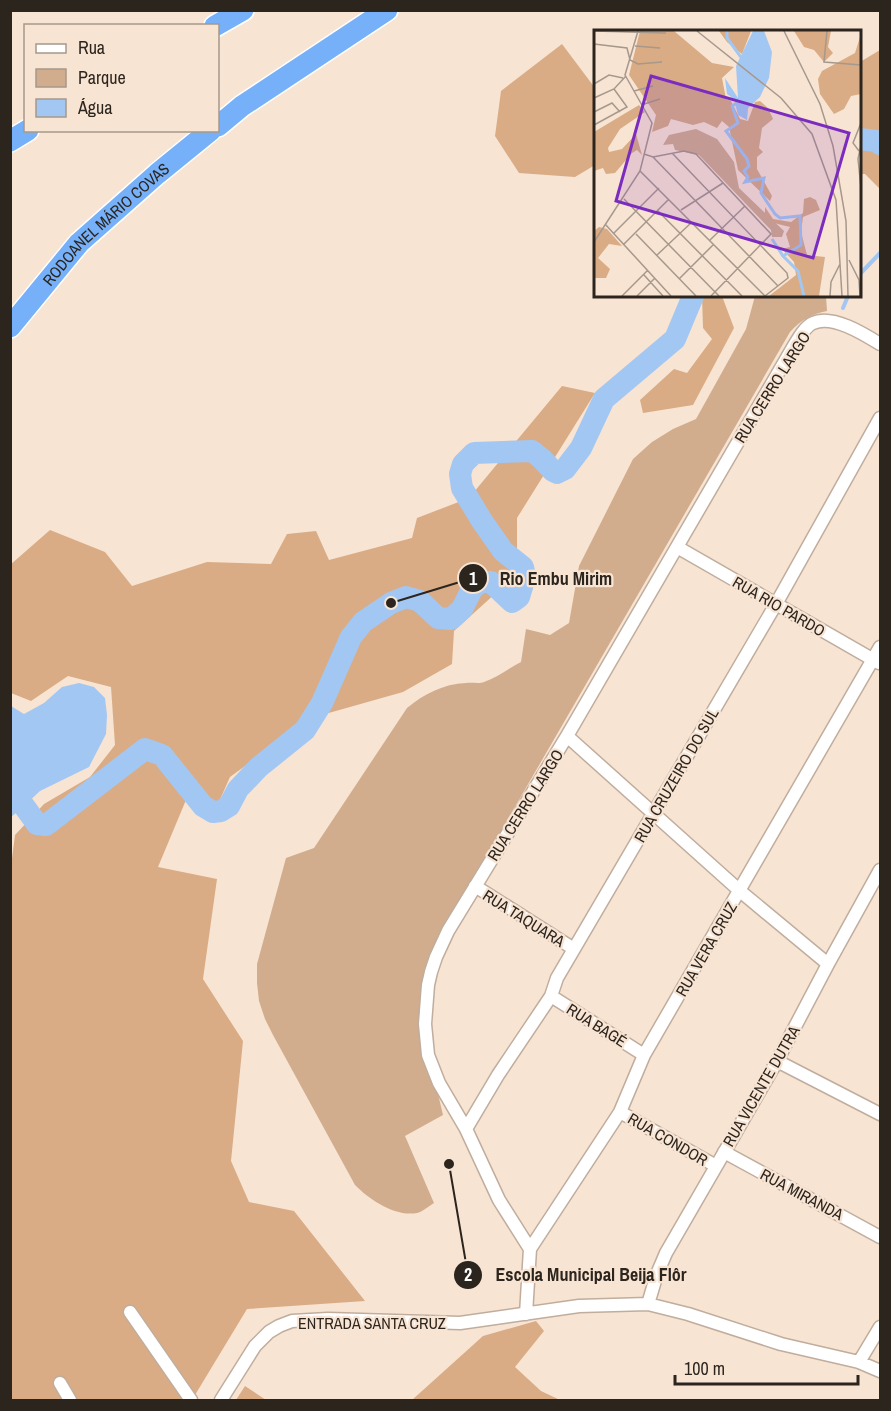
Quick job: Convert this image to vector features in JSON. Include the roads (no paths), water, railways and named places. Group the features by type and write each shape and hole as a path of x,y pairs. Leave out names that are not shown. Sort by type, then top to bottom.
{"highway":[{"path":"218,24 243,10"},
{"path":"219,125 242,106 387,10"},
{"path":"10,141 25,132"},
{"name":"RODOANEL MÁRIO COVAS","path":"10,327 79,243 157,174 210,132"}],"street":[{"name":"RUA CERRO LARGO","path":"530,1248 499,1200 428,1055 425,1024 428,985 436,957 475,886 567,736 804,331 812,323 822,320 840,323 880,344"},
{"name":"RUA CRUZEIRO DO SUL","path":"466,1129 498,1075 551,996 557,978 776,604 880,418"},
{"name":"RUA RIO PARDO","path":"677,547 877,662"},
{"name":"RUA VERA CRUZ","path":"530,1248 620,1112 644,1055 877,662 880,647"},
{"path":"567,736 740,891 828,964"},
{"name":"RUA VICENTE DUTRA","path":"648,1304 666,1253 777,1061 880,870"},
{"name":"RUA TAQUARA","path":"475,886 574,949"},
{"name":"RUA BAGÉ","path":"551,996 644,1055"},
{"path":"777,1061 879,1110"},
{"name":"RUA CONDOR","path":"620,1112 716,1166"},
{"name":"RUA MIRANDA","path":"724,1152 880,1237"},
{"path":"525,1314 530,1248"},
{"name":"ENTRADA SANTA CRUZ","path":"221,1401 255,1346 269,1332 292,1321 328,1319 459,1323 579,1306 648,1304 688,1314 781,1344 859,1362 880,1371"},
{"path":"130,1312 191,1401"},
{"path":"859,1362 880,1327"},
{"path":"60,1383 70,1401"}],"water":[{"path":"79,683 94,687 105,698 106,734 89,767 40,791 11,817 11,706 24,714 44,703 62,687"}],"waterway":[{"path":"861,139 876,141 880,144"},
{"path":"861,273 880,253"},
{"path":"10,793 24,806 37,824 46,825 145,749 162,755 203,806 213,812 221,811 229,806 238,789 259,767 305,730 322,703 351,637 363,622 391,603 406,597 420,601 438,618 451,619 462,609 472,589 480,582 491,582 512,602 519,597 525,577 523,567 503,551 462,488 460,474 463,464 474,453 532,451 553,471 557,473 565,469 581,448 604,399 675,339 693,297"},
{"path":"843,308 848,297"}],"place":[{"name":"Rio Embu Mirim","path":"391,603"},
{"name":"Escola Municipal Beija Flôr","path":"449,1164"}]}
